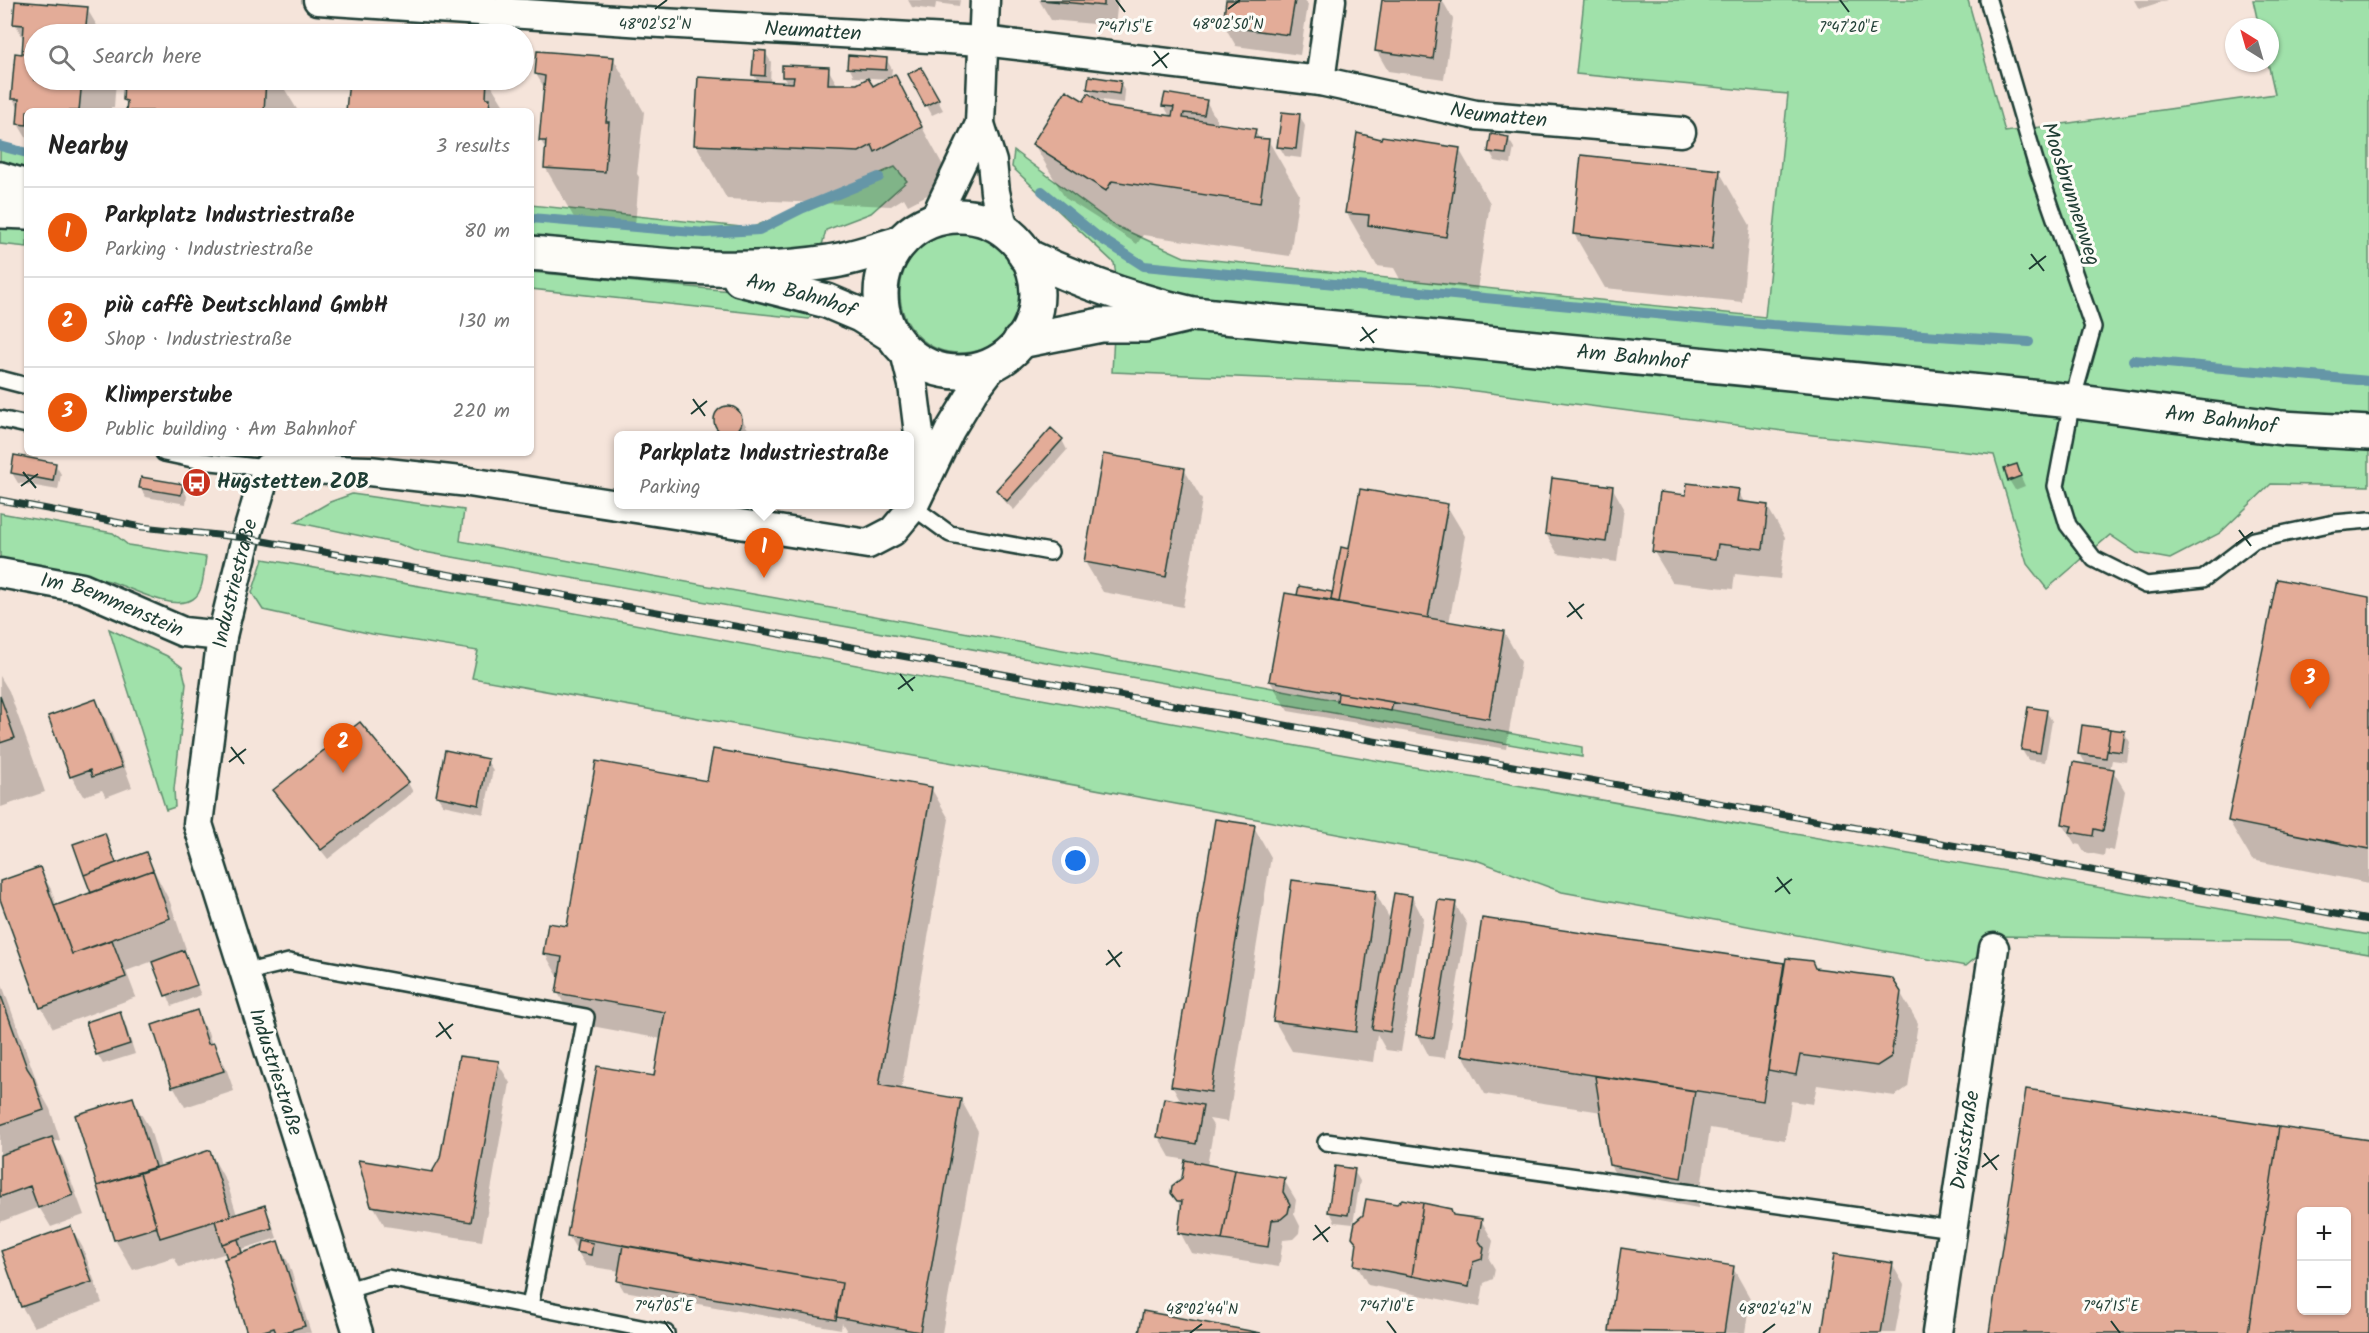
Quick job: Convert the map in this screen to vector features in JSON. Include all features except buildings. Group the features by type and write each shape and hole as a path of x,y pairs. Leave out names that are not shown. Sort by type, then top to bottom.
{"main road":[{"path":"0,179 24,186"},
{"path":"0,211 24,212"},
{"name":"Am Bahnhof","path":"534,253 703,269 785,267 830,262 899,243 922,225 934,220 962,216 985,221 1004,231 1015,241 1025,255 1035,278 1035,306 1029,328 1004,358 978,370 952,372 922,364 899,343 860,315 827,301 703,269"},
{"name":"Am Bahnhof","path":"899,243 885,268 881,291 883,313 899,343"},
{"name":"Am Bahnhof","path":"1025,255 1148,304 1193,314 2072,401 2282,428 2369,433"},
{"name":"Am Bahnhof","path":"1020,341 1101,326 1145,325 1193,314"}],"street":[{"name":"Neumatten","path":"318,0 645,11 983,41 1320,81 1476,115 1681,132"},
{"path":"985,0 980,124 992,162 995,192 1004,231"},
{"path":"1320,81 1331,0"},
{"path":"934,220 980,124"},
{"path":"899,343 913,385 919,494"},
{"path":"914,501 950,430 973,392 995,363"},
{"path":"259,460 469,482 614,505"},
{"name":"Industriestraße","path":"259,460 243,547 222,636 198,824 243,974 358,1333"},
{"path":"643,509 868,544 893,531 908,509"},
{"name":"Im Bemmenstein","path":"0,573 82,588 183,632 222,636"},
{"name":"Draisstraße","path":"1937,1333 1994,948"}],"lane":[{"name":"Moosbrunnenweg","path":"1988,0 2036,164 2093,327 2072,401"},
{"path":"0,379 24,385"},
{"path":"2072,401 2056,486 2068,525 2094,559 2146,585 2203,579 2254,540 2334,523 2369,520"},
{"path":"0,419 24,424"},
{"path":"178,456 202,461 259,460"},
{"path":"919,494 950,534 1050,552"},
{"path":"243,974 289,962 585,1017 530,1306"},
{"path":"1326,1142 1952,1229"},
{"path":"344,1291 388,1278 666,1333"}],"green space":[{"path":"1584,0 1968,0 2005,132 2275,94 2270,72 2279,72 2279,18 2257,18 2253,0 2369,0 2369,486 2271,484 2220,533 2170,559 2137,553 2110,535 2047,589 2027,564 1994,455 1813,435 1429,385 1112,372 1117,280 1114,263 1012,167 1014,151 1116,226 1184,257 1765,317 1788,94 1576,74"},
{"path":"0,143 24,149 24,169 0,163"},
{"path":"895,167 907,181 871,213 826,230 821,249 715,253 534,235 534,205 751,228"},
{"path":"0,222 24,224 24,247 0,244"},
{"path":"960,233 983,238 1002,251 1015,270 1020,293 1015,316 1002,335 983,348 960,353 937,348 918,335 905,316 900,293 905,270 918,251 937,238"},
{"path":"534,272 731,291 816,309 809,319 534,289"},
{"path":"352,494 464,510 460,541 1262,686 1582,747 1582,757 413,550 399,544 295,522 330,502"},
{"path":"0,513 113,533 128,545 206,557 203,580 197,596 184,602 163,601 96,578 0,560"},
{"path":"263,559 564,611 1340,754 2369,935 2369,954 2290,941 2002,936 1966,966 1562,892 1476,860 999,771 472,678 478,651 372,634 263,610 252,593"},
{"path":"109,629 167,656 182,667 186,684 174,789 175,807 166,810"}],"waterway":[{"path":"0,146 24,152"},
{"path":"534,218 705,233 759,230 803,208 879,177"},
{"path":"1042,191 1097,236 1144,266 1772,325 2029,342"},
{"path":"2133,360 2369,381"}],"railway":[{"path":"0,500 142,527 246,538 2369,920"}],"place":[{"name":"Hugstetten ZOB","path":"196,482"},
{"name":"Parkplatz Industriestraße","path":"764,578"},
{"name":"Klimperstube","path":"2310,709"},
{"name":"più caffè Deutschland GmbH","path":"343,773"}]}
